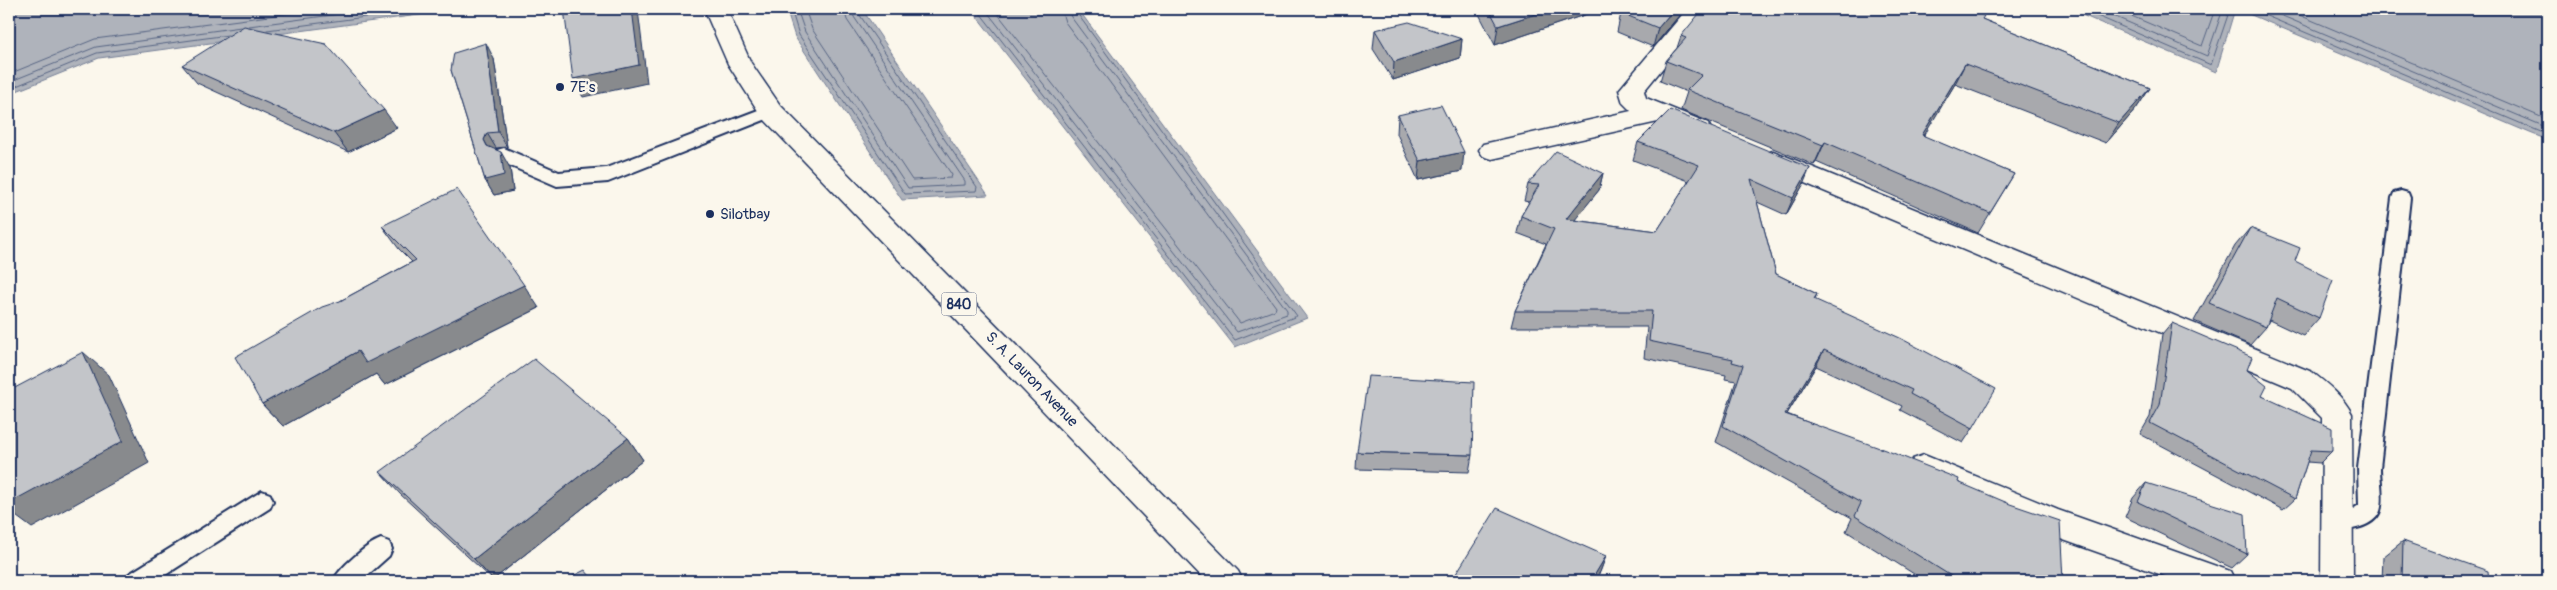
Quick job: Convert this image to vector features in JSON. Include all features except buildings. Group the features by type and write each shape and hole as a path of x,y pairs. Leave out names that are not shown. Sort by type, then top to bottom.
{"main road":[{"name":"S. A. Lauron Avenue","path":"716,9 740,64 771,111 1227,581"},
{"path":"1699,9 1631,90 1635,103 1724,140"},
{"path":"1492,150 1660,113"},
{"path":"1752,151 2302,380 2322,397 2337,414 2337,581"},
{"path":"1896,456 2050,521 2219,581"}],"lane":[{"path":"504,155 557,179 608,175 771,111"},
{"path":"2337,521 2358,518 2370,510 2369,468 2401,198"},
{"path":"137,581 262,500"},
{"path":"345,581 381,549"}],"water":[{"path":"9,9 463,9 99,58 9,94"},
{"path":"786,9 862,9 988,195 902,200 795,37"},
{"path":"971,9 1078,9 1307,318 1235,347"},
{"path":"2068,9 2235,9 2216,72"},
{"path":"2237,9 2548,9 2548,140 2530,133"}],"place":[{"name":"7E's","path":"560,87"},
{"name":"Silotbay","path":"710,214"}]}
